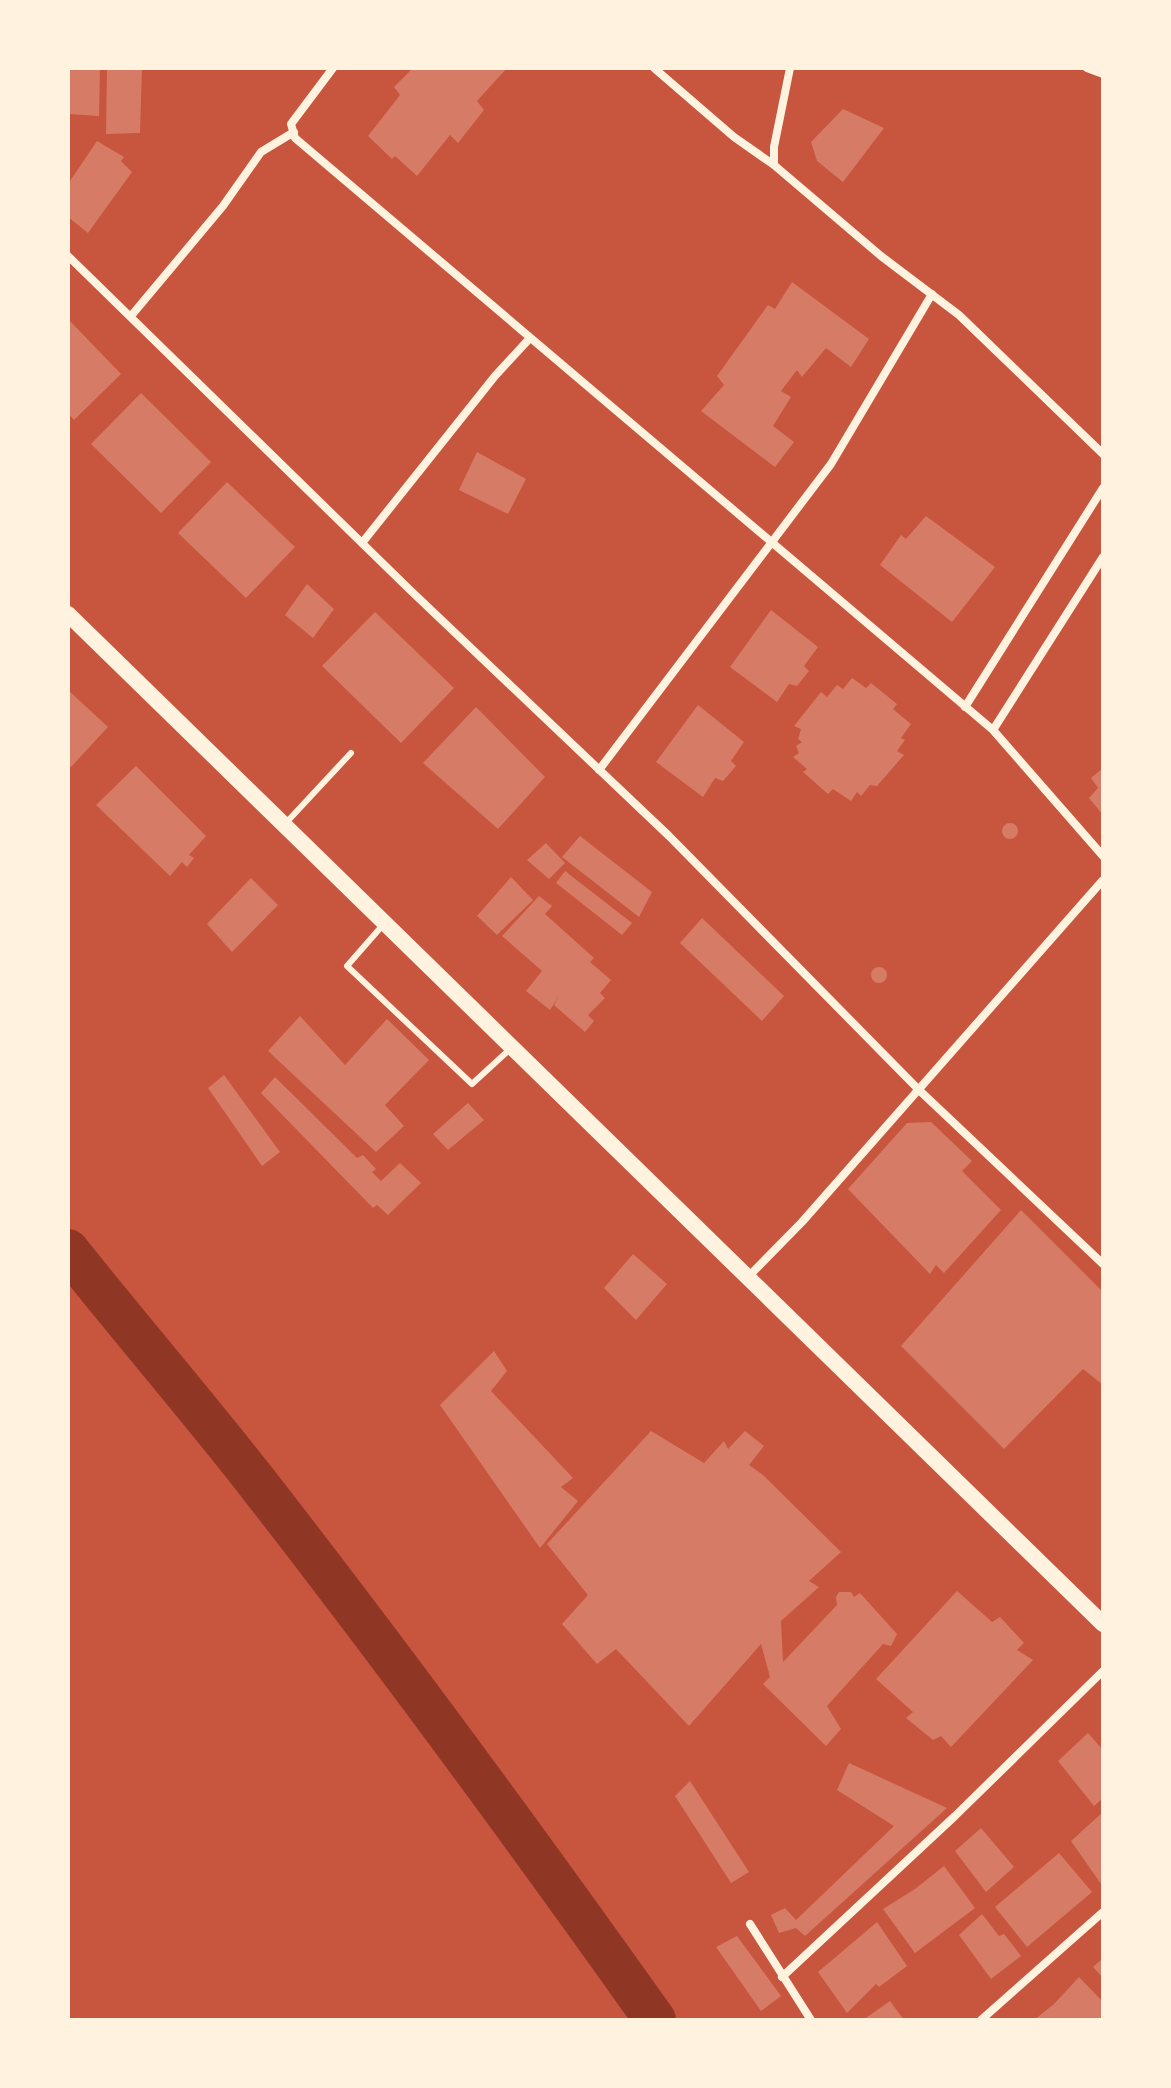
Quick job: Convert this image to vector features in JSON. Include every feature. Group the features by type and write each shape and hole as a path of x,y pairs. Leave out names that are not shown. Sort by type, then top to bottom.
{"main road":[{"path":"68,614 1102,1620"}],"street":[{"path":"333,68 291,124 295,138 993,730 1103,856"},
{"path":"654,68 734,137 774,165 881,256 959,315 1103,454"},
{"path":"774,165 774,147 790,68"},
{"path":"1087,68 1103,74"},
{"path":"131,316 223,206 261,152 294,132"},
{"path":"68,256 669,836 919,1090 1103,1264"},
{"path":"599,770 831,464 932,294"},
{"path":"362,543 495,376 530,338"},
{"path":"965,707 1103,488"},
{"path":"993,730 1103,557"},
{"path":"748,1277 802,1222 1103,880"},
{"path":"782,1977 955,1816 1103,1671"},
{"path":"981,2020 1103,1912"},
{"path":"750,1924 811,2020"}],"lane":[{"path":"284,825 351,753"},
{"path":"385,923 347,966 472,1084 512,1047"}],"building":[{"path":"68,68 100,68 99,116 68,114"},
{"path":"107,68 142,68 140,133 106,134"},
{"path":"413,68 507,68 477,101 484,110 458,143 450,135 417,176 395,156 392,159 368,136 400,95 394,87"},
{"path":"843,109 884,128 843,182 817,161 811,142"},
{"path":"97,141 124,157 121,161 132,172 88,233 68,217 68,184"},
{"path":"792,282 869,339 851,367 826,348 802,377 797,370 781,391 791,397 773,426 794,442 775,467 701,411 724,385 717,376 768,305 775,309"},
{"path":"68,319 121,374 74,420 68,413"},
{"path":"141,393 211,462 161,513 91,444"},
{"path":"477,452 526,479 508,514 459,490"},
{"path":"227,482 295,547 246,598 178,533"},
{"path":"926,516 995,567 952,622 880,565 901,535 906,539"},
{"path":"307,584 334,609 313,638 285,615"},
{"path":"771,610 818,647 804,666 809,671 797,686 789,684 777,702 730,667"},
{"path":"375,612 454,688 401,743 322,666"},
{"path":"852,678 866,688 871,683 897,704 893,709 911,724 901,738 905,740 897,751 904,755 877,786 870,785 861,796 857,792 851,801 833,789 828,794 803,772 807,769 793,757 799,753 796,746 802,742 798,739 801,729 794,726 821,692 827,697 837,685 843,689"},
{"path":"68,690 108,727 71,767 68,763"},
{"path":"698,705 744,742 731,761 736,766 723,781 715,778 703,797 656,762"},
{"path":"476,707 545,777 498,829 423,763"},
{"path":"136,766 206,836 189,855 194,858 187,867 182,862 170,876 96,805"},
{"path":"1103,768 1103,815 1089,798 1098,788 1091,778"},
{"path":"1007,823 1013,823 1018,831 1016,837 1007,839 1002,834 1002,828"},
{"path":"580,836 652,892 639,917 562,857"},
{"path":"546,843 565,863 549,879 527,860"},
{"path":"565,871 632,923 622,935 556,883"},
{"path":"511,877 533,900 497,935 477,916"},
{"path":"251,878 278,905 232,952 207,924"},
{"path":"539,896 552,906 545,914 594,958 590,962 611,980 600,993 605,998 588,1015 594,1021 585,1032 554,1005 559,996 550,1010 526,991 542,971 502,936"},
{"path":"702,918 784,996 762,1021 680,943"},
{"path":"876,967 882,967 887,975 885,981 876,983 871,978 871,972"},
{"path":"300,1016 345,1065 387,1019 429,1060 385,1105 404,1126 376,1152 268,1051"},
{"path":"224,1075 280,1152 262,1166 208,1088"},
{"path":"275,1077 357,1158 363,1155 376,1169 372,1172 381,1181 400,1163 421,1183 388,1215 377,1205 373,1208 261,1093"},
{"path":"468,1103 484,1120 448,1150 433,1134"},
{"path":"931,1122 972,1161 962,1171 1001,1210 944,1273 936,1265 930,1274 848,1189 907,1123"},
{"path":"1021,1210 1103,1292 1103,1385 1083,1369 1004,1449 901,1346"},
{"path":"633,1254 667,1284 636,1320 604,1288"},
{"path":"494,1351 507,1371 491,1391 573,1478 561,1487 578,1501 540,1548 440,1405"},
{"path":"651,1431 704,1463 724,1441 728,1449 745,1431 764,1446 749,1465 841,1552 809,1581 819,1587 781,1621 783,1662 837,1605 839,1592 851,1592 854,1597 860,1593 897,1634 891,1646 883,1644 827,1706 841,1729 826,1746 763,1684 770,1677 761,1644 689,1726 616,1649 597,1664 562,1624 588,1595 547,1544"},
{"path":"957,1591 992,1622 1000,1617 1024,1643 1017,1650 1033,1660 951,1747 941,1736 933,1740 906,1718 913,1712 876,1679"},
{"path":"1088,1733 1103,1750 1103,1798 1094,1806 1058,1761"},
{"path":"849,1763 947,1808 805,1936 796,1928 779,1933 771,1915 785,1908 796,1920 894,1826 837,1790"},
{"path":"690,1781 749,1872 731,1883 675,1796"},
{"path":"1103,1812 1103,1882 1101,1884 1071,1841"},
{"path":"981,1828 1014,1867 986,1892 955,1851"},
{"path":"1059,1853 1092,1892 1027,1947 995,1907"},
{"path":"944,1866 975,1908 915,1953 883,1909"},
{"path":"982,1914 999,1936 1004,1934 1021,1956 991,1979 959,1935"},
{"path":"877,1922 907,1966 879,1987 876,1984 847,2013 818,1972"},
{"path":"737,1936 781,1996 761,2011 716,1947"},
{"path":"1103,1958 1103,1978 1093,1967"},
{"path":"1079,1977 1103,2002 1103,2020 1034,2020 1054,2004"},
{"path":"890,2001 904,2020 863,2020"}],"waterway":[{"path":"68,1250 232,1451 357,1613 508,1815 655,2020"}]}
